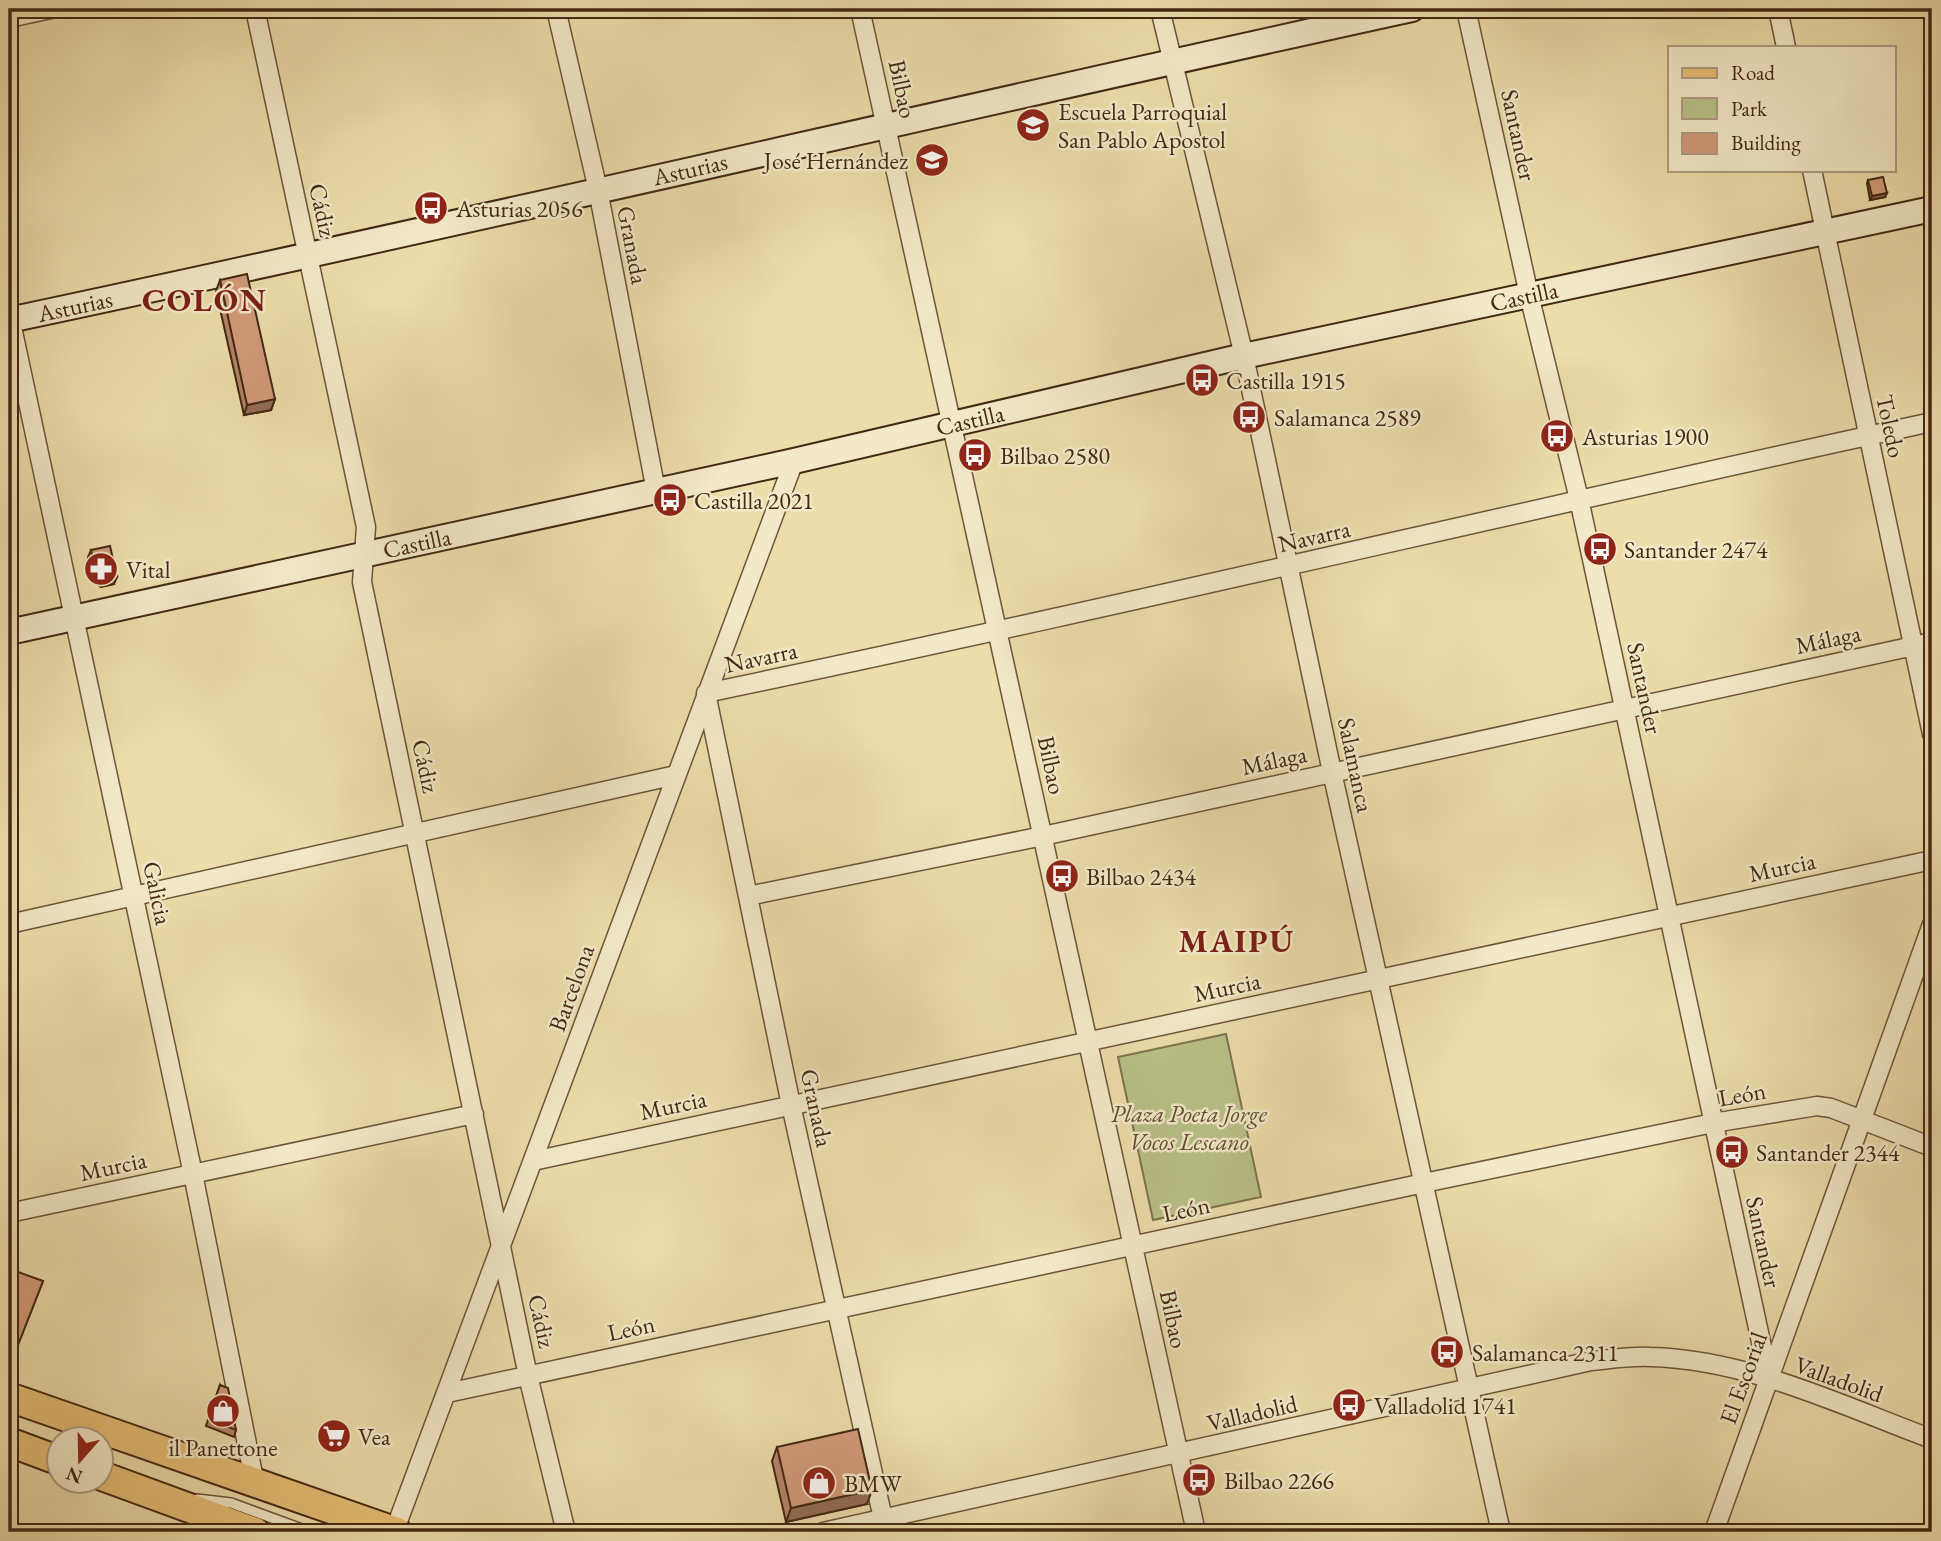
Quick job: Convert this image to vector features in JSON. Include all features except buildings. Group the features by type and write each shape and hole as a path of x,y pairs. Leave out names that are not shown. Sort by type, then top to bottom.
{"main road":[{"path":"9,1397 363,1525 395,1532"},
{"path":"9,1442 46,1456"},
{"path":"116,1481 255,1532"}],"street":[{"path":"9,18 51,9"},
{"name":"Cádiz","path":"255,9 366,527 362,582 528,1376 566,1532"},
{"name":"Granada","path":"556,9 597,190 656,491"},
{"name":"Bilbao","path":"860,9 1196,1532"},
{"name":"Salamanca","path":"1160,9 1244,356 1332,772 1501,1532"},
{"name":"Asturias","path":"9,318 308,257 885,124 1412,9"},
{"name":"Santander","path":"1466,9 1529,295 1579,499 1667,917 1769,1379"},
{"path":"1778,9 1786,46"},
{"name":"Toledo","path":"1812,172 1932,734"},
{"name":"Castilla","path":"9,632 794,461 1244,356 1932,209"},
{"name":"Galicia","path":"9,318 193,1174 255,1484"},
{"name":"Navarra","path":"706,693 998,632 1579,499 1932,422"},
{"name":"Barcelona","path":"395,1532 794,461"},
{"name":"Málaga","path":"748,896 1042,836 1932,642"},
{"name":"Granada","path":"706,693 791,1105 885,1526"},
{"path":"9,924 676,775"},
{"name":"Murcia","path":"533,1161 1932,860"},
{"name":"El Escorial","path":"1714,1532 1932,924"},
{"name":"León","path":"447,1393 1713,1123 1817,1106 1932,1147"},
{"name":"Murcia","path":"9,1213 474,1114"},
{"name":"Valladolid","path":"823,1532 885,1526 1179,1455 1591,1361 1650,1357 1699,1362 1769,1379 1932,1439"}],"lane":[{"path":"147,1493 231,1503 310,1532"}],"green space":[{"name":"Plaza Poeta Jorge Vocos Lescano","path":"1226,1034 1261,1197 1153,1220 1118,1057"}],"place":[{"name":"Escuela Parroquial San Pablo Apostol","path":"1033,125"},
{"name":"José Hernández","path":"932,160"},
{"name":"Asturias 2056","path":"431,208"},
{"name":"Castilla 1915","path":"1202,380"},
{"name":"Salamanca 2589","path":"1249,417"},
{"name":"Asturias 1900","path":"1557,436"},
{"name":"Bilbao 2580","path":"975,455"},
{"name":"Castilla 2021","path":"670,500"},
{"name":"Santander 2474","path":"1600,549"},
{"name":"Vital","path":"101,569"},
{"name":"Bilbao 2434","path":"1062,876"},
{"name":"Santander 2344","path":"1732,1152"},
{"name":"Salamanca 2311","path":"1447,1352"},
{"name":"Valladolid 1741","path":"1349,1405"},
{"name":"il Panettone","path":"223,1411"},
{"name":"Vea","path":"334,1436"},
{"name":"Bilbao 2266","path":"1199,1480"},
{"name":"BMW","path":"819,1483"}],"district":[{"name":"COLÓN","path":"205,300"},
{"name":"MAIPÚ","path":"1237,941"}]}
